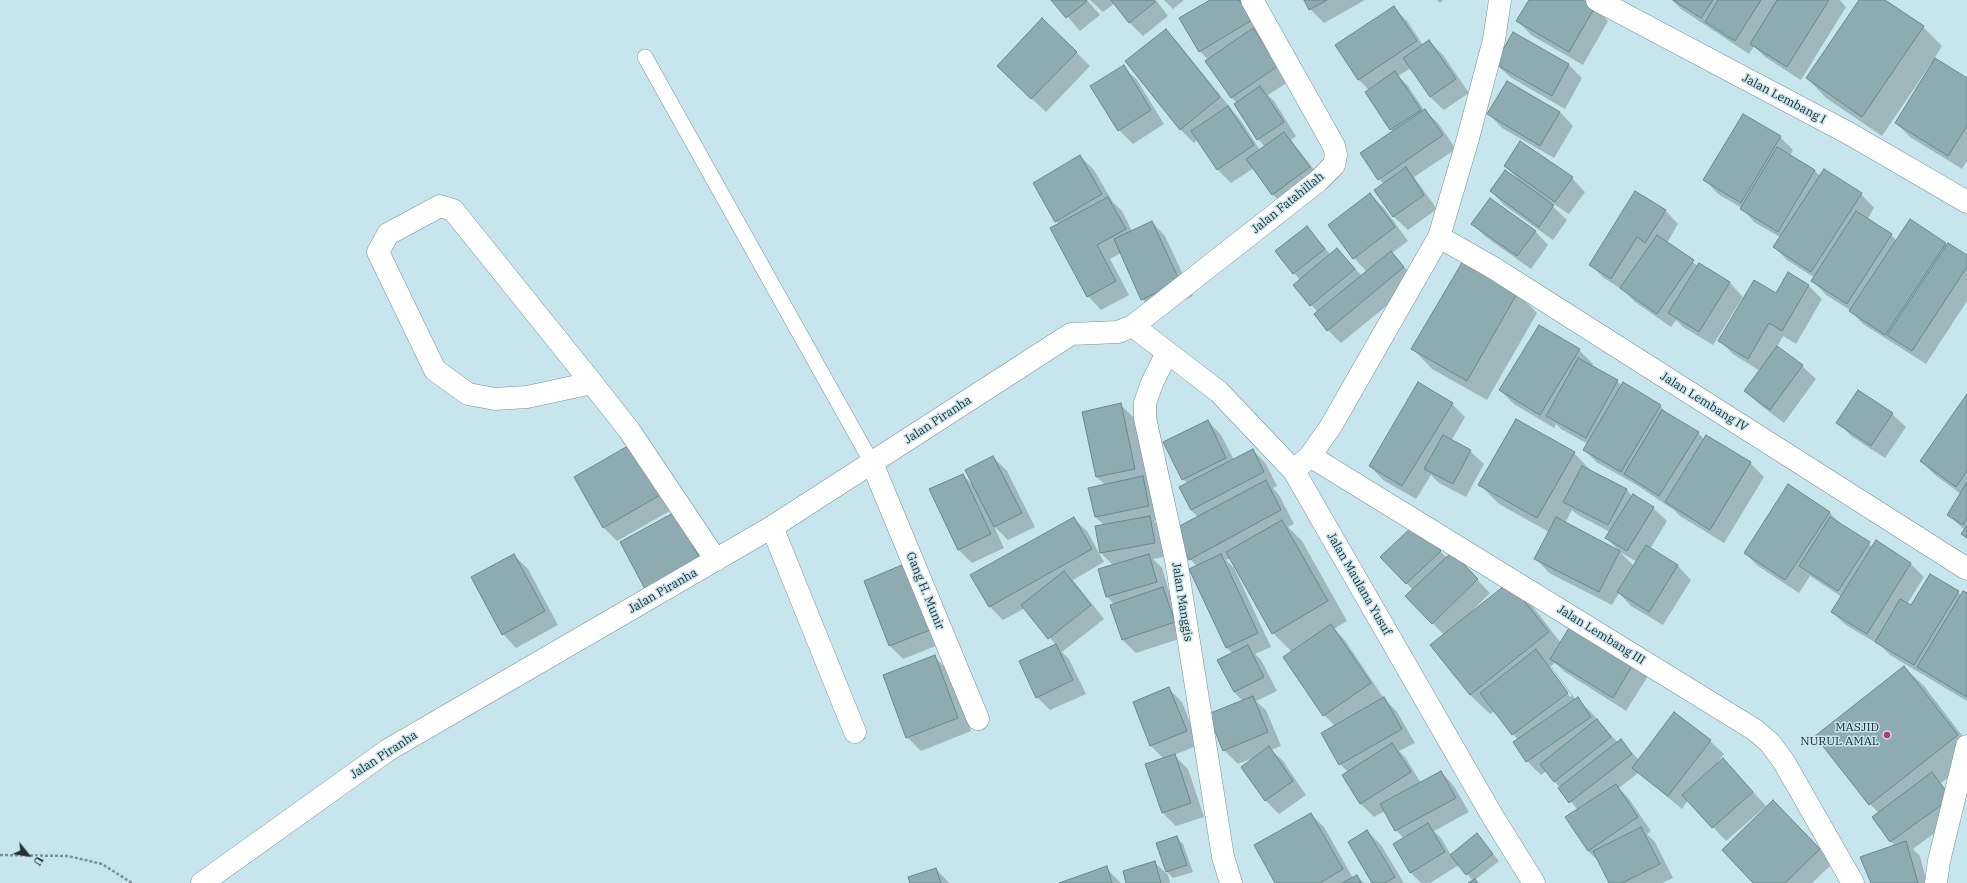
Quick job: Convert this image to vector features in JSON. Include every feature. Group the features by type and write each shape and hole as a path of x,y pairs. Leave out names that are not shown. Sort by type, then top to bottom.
{"street":[{"name":"Jalan Fatahillah","path":"1133,326 1312,186 1334,165 1336,155 1334,146 1252,0"},
{"path":"1294,471 1310,456 1332,426 1439,237 1467,142 1494,40 1500,0"},
{"name":"Jalan Lembang I","path":"1597,0 1850,134 1967,202"},
{"path":"592,383 527,397 495,399 468,394 435,370 378,252 388,234 440,206 453,210 592,383 629,430 716,560"},
{"name":"Jalan Lembang IV","path":"1439,237 1492,267 1967,569"},
{"name":"Jalan Maulana Yusuf","path":"1133,326 1219,392 1294,471 1493,817 1534,883"},
{"name":"Jalan Piranha","path":"202,883 388,750 772,527 1071,334 1118,332 1133,326"},
{"name":"Jalan Manggis","path":"1167,353 1152,383 1146,403 1145,418 1176,560 1223,857"},
{"name":"Jalan Lembang III","path":"1310,456 1755,730 1770,744 1784,762 1853,883"},
{"name":"Gang H. Munir","path":"872,463 978,719"},
{"path":"772,527 855,732"},
{"path":"1936,883 1939,861 1967,746"},
{"path":"1221,883 1223,857"},
{"path":"1223,857 1231,883"}],"lane":[{"path":"645,57 872,463"}],"path":[{"path":"0,855 68,856 102,864 132,883"}],"building":[{"path":"1051,0 1086,0 1087,1 1066,18"},
{"path":"1111,0 1153,0 1155,2 1129,23"},
{"path":"1210,0 1239,0 1252,20 1199,52 1179,18"},
{"path":"1304,0 1327,0 1309,10"},
{"path":"1529,0 1583,0 1595,7 1569,52 1516,21"},
{"path":"1673,0 1713,0 1701,18"},
{"path":"1718,0 1761,0 1735,41 1705,22"},
{"path":"1777,0 1829,0 1787,67 1750,44"},
{"path":"1859,0 1885,0 1924,26 1862,117 1806,78"},
{"path":"1394,6 1417,41 1358,80 1335,45"},
{"path":"1042,18 1077,52 1031,99 997,66"},
{"path":"1253,28 1278,66 1231,98 1205,61"},
{"path":"1166,29 1220,97 1180,130 1125,61"},
{"path":"1513,32 1569,64 1552,96 1495,64"},
{"path":"1429,40 1456,79 1430,97 1403,58"},
{"path":"1935,58 1967,78 1967,126 1948,156 1895,123"},
{"path":"1124,65 1151,110 1118,131 1090,86"},
{"path":"1395,71 1421,110 1390,130 1365,92"},
{"path":"1507,81 1560,112 1540,146 1487,114"},
{"path":"1260,86 1284,122 1257,140 1234,104"},
{"path":"1228,106 1254,145 1217,170 1191,131"},
{"path":"1425,109 1443,135 1378,180 1360,153"},
{"path":"1743,114 1781,136 1741,203 1703,180"},
{"path":"1284,132 1310,167 1272,195 1246,159"},
{"path":"1520,141 1573,177 1555,202 1504,166"},
{"path":"1777,147 1815,170 1778,232 1740,209"},
{"path":"1080,155 1102,194 1055,222 1033,183"},
{"path":"1406,167 1424,195 1393,217 1374,190"},
{"path":"1824,169 1862,193 1811,272 1773,247"},
{"path":"1505,170 1554,205 1539,227 1490,191"},
{"path":"1635,191 1666,210 1645,243 1637,237 1611,279 1589,265"},
{"path":"1370,193 1395,227 1353,259 1328,225"},
{"path":"1108,197 1126,229 1097,245 1116,281 1087,297 1050,228"},
{"path":"1490,198 1536,231 1517,256 1471,224"},
{"path":"1856,211 1892,234 1847,304 1811,281"},
{"path":"1910,219 1946,243 1885,335 1849,311"},
{"path":"1152,221 1180,282 1141,300 1114,239"},
{"path":"1307,226 1325,249 1293,274 1275,251"},
{"path":"1657,235 1694,260 1657,314 1620,288"},
{"path":"1948,243 1967,255 1967,267 1912,351 1887,335"},
{"path":"1337,248 1355,269 1310,306 1293,285"},
{"path":"1391,251 1404,267 1327,331 1314,314"},
{"path":"1463,261 1518,292 1467,381 1411,349"},
{"path":"1699,263 1730,282 1699,332 1668,313"},
{"path":"1788,272 1809,285 1782,331 1769,323 1748,359 1718,341 1754,280 1776,293"},
{"path":"1539,325 1580,349 1540,415 1499,390"},
{"path":"1777,346 1803,365 1770,410 1744,391"},
{"path":"1578,358 1618,380 1586,438 1546,416"},
{"path":"1418,382 1453,403 1402,486 1369,466"},
{"path":"1623,382 1661,405 1621,472 1583,450"},
{"path":"1858,390 1893,413 1871,446 1836,423"},
{"path":"1967,394 1967,471 1956,487 1920,461"},
{"path":"1121,403 1135,469 1096,477 1082,412"},
{"path":"1662,410 1699,432 1659,496 1624,474"},
{"path":"1516,419 1575,452 1537,518 1478,485"},
{"path":"1208,420 1226,458 1182,480 1163,442"},
{"path":"1443,435 1471,450 1453,484 1424,469"},
{"path":"1706,435 1751,462 1710,530 1665,502"},
{"path":"633,443 662,494 603,528 574,477"},
{"path":"1253,449 1264,472 1191,510 1179,487"},
{"path":"993,456 1022,513 994,527 965,470"},
{"path":"1582,466 1627,489 1608,525 1563,502"},
{"path":"963,474 991,534 958,550 929,489"},
{"path":"1143,476 1149,506 1095,517 1088,488"},
{"path":"1266,480 1281,510 1189,560 1174,529"},
{"path":"1967,482 1967,519 1963,525 1947,515"},
{"path":"1788,484 1830,512 1785,580 1744,553"},
{"path":"1633,494 1654,507 1627,551 1605,538"},
{"path":"675,512 700,559 645,589 620,542"},
{"path":"1150,516 1155,543 1100,553 1095,526"},
{"path":"1074,517 1092,549 989,607 970,575"},
{"path":"1556,517 1620,551 1599,592 1534,559"},
{"path":"1830,517 1870,542 1838,591 1799,566"},
{"path":"1282,520 1328,601 1272,634 1226,552"},
{"path":"1415,524 1441,551 1406,584 1380,557"},
{"path":"1967,525 1967,538 1961,534"},
{"path":"1876,540 1911,563 1867,634 1831,612"},
{"path":"1646,545 1678,565 1649,612 1617,592"},
{"path":"1452,552 1478,579 1432,624 1405,596"},
{"path":"514,554 545,611 502,635 471,577"},
{"path":"1149,554 1157,582 1106,597 1098,569"},
{"path":"1221,554 1258,633 1226,648 1189,569"},
{"path":"909,562 935,628 889,646 864,581"},
{"path":"1064,571 1091,605 1048,639 1021,605"},
{"path":"1930,574 1959,591 1914,665 1875,642 1900,599 1911,605"},
{"path":"1509,582 1549,632 1470,695 1430,645"},
{"path":"1163,587 1175,622 1122,640 1110,605"},
{"path":"1963,591 1967,593 1967,697 1917,667"},
{"path":"1572,623 1635,661 1613,698 1550,659"},
{"path":"1331,624 1371,683 1323,716 1283,657"},
{"path":"1056,644 1073,680 1036,698 1019,661"},
{"path":"1248,645 1264,677 1234,692 1217,660"},
{"path":"1536,649 1568,693 1512,735 1480,693"},
{"path":"935,655 958,718 906,738 883,675"},
{"name":"MASJID NURUL AMAL","path":"1904,666 1958,735 1869,805 1815,736"},
{"path":"1169,687 1187,731 1150,746 1133,702"},
{"path":"1253,696 1268,732 1223,751 1208,714"},
{"path":"1384,697 1402,729 1339,765 1321,733"},
{"path":"1578,697 1591,717 1526,762 1513,742"},
{"path":"1674,712 1711,740 1668,796 1632,768"},
{"path":"1597,719 1611,737 1554,782 1540,764"},
{"path":"1621,739 1632,754 1569,803 1558,788"},
{"path":"1392,743 1411,772 1360,804 1342,775"},
{"path":"1269,746 1293,781 1265,801 1241,767"},
{"path":"1175,754 1191,803 1162,813 1145,764"},
{"path":"1723,758 1753,792 1712,828 1682,795"},
{"path":"1441,771 1456,798 1395,831 1380,804"},
{"path":"1932,772 1951,798 1890,842 1872,817"},
{"path":"1616,784 1638,817 1588,851 1565,817"},
{"path":"1773,800 1820,849 1785,883 1753,883 1722,850"},
{"path":"1311,813 1343,869 1320,883 1275,883 1254,845"},
{"path":"1428,823 1445,852 1410,873 1393,844"},
{"path":"1641,827 1660,864 1622,883 1609,883 1593,851"},
{"path":"1367,830 1395,877 1385,883 1372,883 1348,842"},
{"path":"1477,833 1493,854 1466,875 1450,855"},
{"path":"1177,836 1187,865 1166,872 1156,843"},
{"path":"1906,841 1918,883 1871,883 1860,857"},
{"path":"1155,861 1161,883 1126,883 1123,871"},
{"path":"1107,866 1112,883 1059,883"},
{"path":"936,868 941,883 910,883 908,877"},
{"path":"1357,875 1361,883 1342,883"},
{"path":"1475,879 1478,883 1468,883"}],"place":[{"name":"MASJID NURUL AMAL","path":"1887,735"}]}
